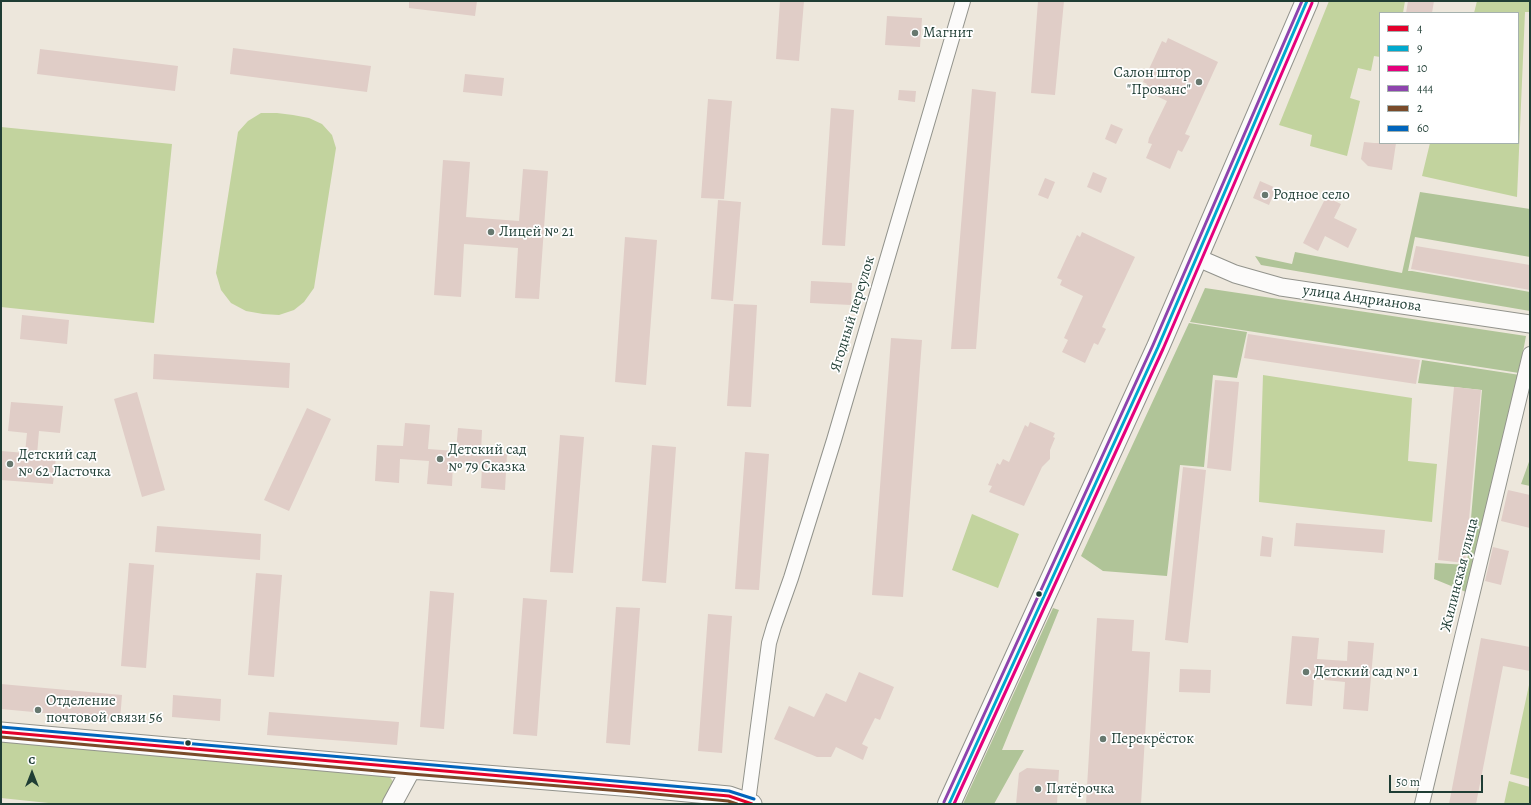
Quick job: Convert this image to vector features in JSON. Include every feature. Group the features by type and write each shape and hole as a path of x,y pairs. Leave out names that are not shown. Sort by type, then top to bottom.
{"main road":[{"path":"949,804 1152,362 1198,258 1306,1"},
{"path":"1,732 729,796 750,803"},
{"path":"392,804 411,769"}],"street":[{"name":"Ягодный переулок","path":"750,803 769,643 791,578 836,432 963,1"},
{"name":"улица Андрианова","path":"1198,258 1242,276 1281,287 1530,324"},
{"name":"Жилинская улица","path":"1422,804 1530,354"}],"green space":[{"path":"1329,1 1405,1 1403,12 1379,12 1379,57 1374,56 1371,71 1358,68 1350,98 1360,101 1347,156 1310,146 1312,135 1279,125"},
{"path":"1477,1 1530,1 1530,12 1525,12 1517,197 1422,176 1430,144 1519,144 1519,12 1474,12"},
{"path":"261,113 293,115 309,118 322,124 332,135 336,148 314,288 304,302 294,310 279,315 246,311 231,303 221,290 216,273 238,132 248,121"},
{"path":"1,127 172,144 154,323 1,307"},
{"path":"1420,192 1530,209 1530,257 1415,237 1408,271 1530,292 1530,311 1261,265 1255,256 1292,264 1295,252 1402,273"},
{"path":"1205,288 1526,336 1519,373 1190,322"},
{"path":"1189,323 1247,332 1237,378 1213,375 1204,467 1180,465 1167,576 1103,571 1081,556"},
{"path":"1422,360 1520,375 1466,592 1434,579 1435,563 1467,565 1482,390 1418,383"},
{"path":"1263,375 1412,398 1408,461 1437,464 1432,522 1259,502"},
{"path":"1530,459 1530,486 1521,484"},
{"path":"972,514 1019,534 998,588 952,570"},
{"path":"1053,608 1059,610 1002,750 1024,750 994,804 963,804"},
{"path":"1530,685 1530,779 1510,774"},
{"path":"1,740 387,773 394,783 382,804 58,804 1,798"},
{"path":"1509,781 1530,787 1530,804 1504,804"}],"building":[{"path":"409,1 477,1 475,16 409,8"},
{"path":"780,1 804,1 799,61 776,59"},
{"path":"1038,1 1064,1 1055,95 1031,93"},
{"path":"1408,1 1434,1 1432,12 1406,12"},
{"path":"887,16 922,18 920,47 885,45"},
{"path":"1168,38 1218,62 1185,134 1190,136 1182,152 1178,150 1170,169 1146,158 1152,144 1148,143 1149,138 1167,101 1144,90 1147,84 1143,82 1162,41 1166,43"},
{"path":"233,48 371,66 367,92 230,74"},
{"path":"40,49 178,66 175,91 37,74"},
{"path":"465,74 504,78 502,96 463,92"},
{"path":"972,89 996,92 976,349 951,349"},
{"path":"899,90 916,91 915,102 898,100"},
{"path":"708,99 732,101 724,199 701,198"},
{"path":"831,108 854,110 845,246 822,245"},
{"path":"1111,124 1123,129 1116,144 1105,139"},
{"path":"1364,142 1396,144 1392,170 1368,166 1361,159"},
{"name":"Лицей № 21","path":"443,160 470,162 466,217 519,221 523,169 548,171 539,299 515,298 518,248 464,244 461,297 434,295"},
{"path":"1093,172 1107,178 1101,193 1087,187"},
{"path":"1045,178 1055,182 1048,199 1038,195"},
{"path":"1260,181 1276,188 1269,205 1253,198"},
{"path":"1326,197 1341,204 1334,218 1357,229 1348,248 1325,236 1318,251 1303,243"},
{"path":"718,200 741,202 733,301 711,299"},
{"path":"1082,232 1135,257 1102,327 1106,329 1098,345 1094,343 1085,363 1062,352 1068,340 1064,338 1083,296 1060,285 1062,280 1057,278 1077,235 1080,237"},
{"path":"625,237 657,240 646,385 615,382"},
{"path":"1416,246 1530,265 1530,290 1411,269"},
{"path":"811,281 852,283 851,305 810,303"},
{"path":"734,304 757,305 751,407 727,406"},
{"path":"22,315 69,320 67,344 20,339"},
{"path":"1248,334 1420,360 1416,384 1244,358"},
{"path":"891,338 922,340 903,597 872,595"},
{"path":"154,354 290,363 289,388 153,379"},
{"path":"1215,380 1239,382 1231,471 1207,468"},
{"path":"1454,387 1481,390 1465,563 1438,560"},
{"path":"137,392 165,490 142,497 114,399"},
{"path":"11,402 63,406 60,433 39,431 37,455 56,457 53,484 1,480 1,451 25,453 27,433 8,431"},
{"path":"307,408 331,419 289,511 264,500"},
{"path":"1030,422 1055,433 1053,437 1055,438 1050,450 1050,459 1042,467 1024,506 989,492 992,486 988,485 997,463 1000,465 1003,459 1009,462 1025,425 1028,427"},
{"path":"405,423 430,425 428,449 456,451 458,428 482,430 481,452 507,454 505,490 481,488 482,465 453,463 452,486 427,484 429,461 400,459 399,483 375,481 377,445 403,446"},
{"path":"560,435 584,437 573,573 550,572"},
{"path":"652,445 676,447 666,583 642,581"},
{"path":"745,452 769,454 759,590 735,589"},
{"path":"1183,467 1206,470 1188,643 1165,640"},
{"path":"1508,490 1530,495 1530,528 1501,521"},
{"path":"1296,523 1385,530 1383,553 1294,546"},
{"path":"157,526 261,534 260,560 155,552"},
{"path":"1262,536 1273,538 1271,557 1260,556"},
{"path":"1493,547 1509,551 1501,585 1485,581"},
{"path":"129,563 154,565 146,668 121,666"},
{"path":"256,573 282,575 274,677 248,675"},
{"path":"430,591 454,593 444,729 420,727"},
{"path":"523,598 547,600 537,736 513,734"},
{"path":"616,607 640,608 630,745 606,743"},
{"path":"708,614 732,616 722,753 698,751"},
{"path":"1097,618 1134,620 1132,651 1150,652 1141,804 1086,804"},
{"path":"1292,636 1319,638 1317,659 1347,661 1348,641 1374,643 1368,711 1343,709 1345,682 1314,679 1312,706 1286,704"},
{"path":"1481,638 1530,647 1530,671 1503,666 1476,804 1449,804"},
{"path":"1180,669 1211,670 1210,693 1179,692"},
{"path":"859,672 894,687 880,720 875,718 862,744 868,747 863,760 836,747 831,757 817,757 774,739 789,706 814,717 826,693 846,702"},
{"path":"1,684 122,695 120,720 1,709"},
{"path":"173,695 221,699 220,721 172,717"},
{"path":"269,712 399,722 397,745 267,735"},
{"name":"Пятёрочка","path":"1027,768 1059,770 1057,804 1016,804 1019,773"}],"transit line":[{"name":"444","path":"944,802 1153,345 1302,1"},
{"name":"9","path":"949,804 1158,347 1307,1"},
{"name":"10","path":"954,804 1163,349 1312,3"},
{"name":"60","path":"1,727 729,791 754,799"},
{"name":"4","path":"1,732 729,796 752,804"},
{"name":"2","path":"1,737 411,774 634,792 728,801 737,804"}],"place":[{"name":"Магнит","path":"915,33"},
{"name":"Салон штор \"Прованс\"","path":"1199,82"},
{"name":"Родное село","path":"1265,195"},
{"name":"Лицей № 21","path":"491,232"},
{"name":"Детский сад № 79 Сказка","path":"440,459"},
{"name":"Детский сад № 62 Ласточка","path":"10,464"},
{"name":"Детский сад № 1","path":"1306,672"},
{"name":"Отделение почтовой связи 56","path":"38,710"},
{"name":"Перекрёсток","path":"1103,739"},
{"name":"Пятёрочка","path":"1038,789"}]}
